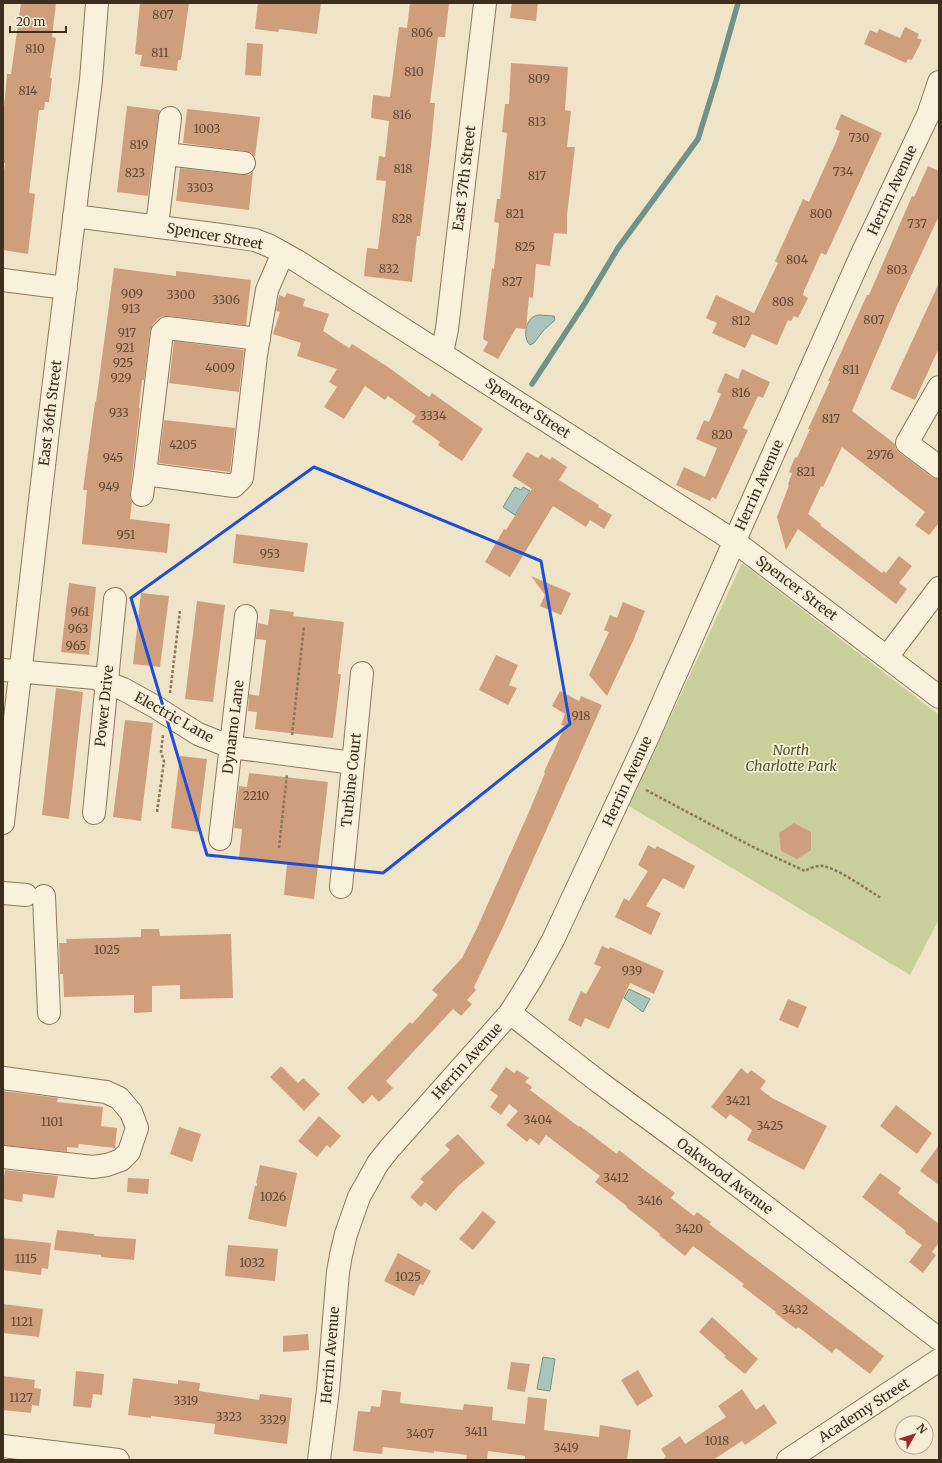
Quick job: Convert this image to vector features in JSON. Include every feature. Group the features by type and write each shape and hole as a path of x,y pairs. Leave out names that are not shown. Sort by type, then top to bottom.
{"street":[{"name":"East 36th Street","path":"3,823 12,671 47,438 91,80 98,3"},
{"name":"East 37th Street","path":"442,353 447,328 485,3"},
{"name":"Herrin Avenue","path":"319,1460 328,1390 338,1272 346,1234 359,1197 378,1163 390,1148 510,1013 553,940 628,780 857,265 928,115 939,82"},
{"path":"157,226 170,118"},
{"path":"166,154 244,164"},
{"name":"Spencer Street","path":"74,216 255,240 283,253 442,353 734,541 939,697"},
{"path":"145,474 234,486 242,478 259,339 267,290 283,253"},
{"path":"3,280 66,288"},
{"path":"142,495 162,333 167,328 259,339"},
{"path":"939,386 907,443 939,467"},
{"path":"887,657 939,588"},
{"name":"Power Drive","path":"94,813 115,599"},
{"name":"Dynamo Lane","path":"220,839 246,616"},
{"name":"Electric Lane","path":"12,671 95,678 107,682 123,688 198,734 231,747 353,763"},
{"name":"Turbine Court","path":"341,887 362,673"},
{"path":"3,893 35,896 49,1013"},
{"name":"Oakwood Avenue","path":"510,1013 939,1339"},
{"path":"3,1078 106,1092 119,1098 131,1112 136,1128 129,1152 121,1160 107,1165 93,1167 3,1156"},
{"name":"Academy Street","path":"788,1460 939,1360"},
{"path":"3,1446 118,1460"}],"path":[{"path":"170,697 180,611"},
{"path":"292,739 304,626"},
{"path":"157,812 164,761 161,752 163,735"},
{"path":"279,848 288,773"},
{"path":"628,780 753,847 805,871 812,867 822,865 833,868 881,898"}],"highlighted area":[{"path":"314,467 541,561 570,724 383,873 207,855 131,598"}],"green space":[{"name":"North Charlotte Park","path":"742,563 939,715 939,919 910,975 629,806"}],"water":[{"path":"539,315 554,316 555,320 543,331 534,343 530,345 526,339 527,326 530,319"},
{"path":"515,487 521,490 523,487 530,491 515,515 503,507"},
{"path":"629,989 650,999 643,1012 624,998"},
{"path":"543,1357 555,1359 550,1391 537,1389"}],"building":[{"path":"21,3 56,3 52,37 56,38 50,78 52,78 49,102 45,102 44,110 39,110 29,193 35,194 28,254 3,250 3,179 5,163 3,163 3,119 7,74 11,74"},
{"path":"140,3 189,3 181,60 178,60 177,71 140,66 142,55 135,54"},
{"path":"258,3 321,3 317,34 279,29 278,32 255,29"},
{"path":"410,3 449,3 445,37 438,37 430,103 435,103 431,146 420,236 417,236 412,282 364,276 367,248 378,249 386,181 376,180 379,156 385,157 389,121 371,118 373,95 390,97 399,27 407,28"},
{"path":"512,3 538,3 536,21 510,18"},
{"path":"905,27 919,34 917,38 922,40 912,60 908,59 906,63 864,44 870,30 877,33 879,29 900,38"},
{"path":"247,43 263,44 261,76 245,75"},
{"path":"511,63 568,67 565,110 571,111 567,147 575,147 567,215 567,234 554,233 550,266 536,264 533,298 529,297 526,329 516,328 498,359 483,351 488,342 483,339 492,268 494,269 499,223 494,222 497,199 500,199 507,133 502,132 505,104 509,104"},
{"path":"127,106 160,110 148,196 117,192"},
{"path":"187,109 260,117 255,157 251,153 245,151 183,143"},
{"path":"841,114 882,133 826,255 821,253 804,291 803,295 808,298 798,318 794,316 791,321 788,320 777,345 752,334 745,348 712,333 717,323 706,318 716,295 754,313 778,263 775,261 803,199 809,202 836,142 840,131 835,129"},
{"path":"928,166 939,171 939,216 896,308 852,411 895,444 896,449 900,453 932,477 939,479 939,523 929,535 915,525 925,512 842,447 808,514 882,573 884,571 886,573 899,556 912,566 899,583 907,589 896,604 798,529 786,550 777,517 789,485 788,484 792,473 789,472 795,457 797,458 810,429 808,429 830,381 828,381 867,295 869,295 912,196 914,197"},
{"path":"180,168 243,175 249,175 253,171 249,210 176,201"},
{"path":"114,268 176,276 176,271 251,280 246,325 163,316 153,324 150,331 139,408 130,493 130,499 132,502 130,519 170,524 167,553 82,544 87,490 83,490"},
{"path":"939,283 939,348 915,400 890,389"},
{"path":"287,293 305,299 303,306 329,314 323,331 349,348 352,344 388,367 429,397 432,393 483,429 462,461 438,445 440,442 412,422 416,416 388,396 385,400 365,386 344,419 324,407 337,387 329,382 337,369 297,356 301,343 273,334 280,312 276,311 279,295 285,297"},
{"path":"174,341 244,350 239,392 169,383"},
{"path":"742,369 770,382 763,398 758,396 743,428 748,430 716,499 712,497 710,501 676,485 684,467 705,477 717,448 696,439 704,420 709,422 721,394 717,392 725,373 738,379"},
{"path":"164,420 235,428 230,472 159,463"},
{"path":"527,452 538,458 541,454 550,460 552,457 567,467 559,480 612,515 604,529 590,520 586,527 553,506 510,577 485,562 504,529 506,530 532,489 512,476"},
{"path":"236,534 308,543 304,572 233,563"},
{"path":"531,576 571,593 561,615 540,606 545,595"},
{"path":"69,583 96,587 89,655 61,652"},
{"path":"141,593 169,596 160,667 133,664"},
{"path":"197,601 225,605 213,702 185,699"},
{"path":"623,602 645,611 633,641 607,696 589,675 609,632 604,630 610,615 617,618"},
{"path":"270,609 294,612 293,616 344,622 338,674 341,674 333,738 255,729 257,712 248,711 249,694 259,696 266,640 256,639 258,623 268,625"},
{"path":"496,655 518,665 509,685 517,688 508,705 479,690"},
{"path":"56,688 83,692 69,819 42,815"},
{"path":"560,691 579,701 581,696 602,705 504,925 474,987 476,990 467,1000 472,1004 461,1016 453,1009 386,1081 393,1088 379,1102 372,1095 363,1104 347,1088 410,1022 412,1024 438,995 432,990 462,958 477,928 528,814 545,773 544,772 565,726 561,725 565,714 552,706"},
{"path":"125,720 153,723 141,821 113,817"},
{"path":"180,756 207,759 198,832 171,828"},
{"path":"249,773 328,782 314,899 284,895 287,864 239,858 242,829 234,828 239,786 247,787"},
{"path":"794,823 811,832 811,850 797,859 781,851 779,833"},
{"path":"648,845 655,849 657,846 695,866 684,889 663,878 646,906 661,913 651,935 615,917 624,898 629,901 648,871 638,865"},
{"path":"141,929 159,929 160,936 231,934 233,998 180,999 180,985 152,986 152,1012 134,1013 134,995 64,997 63,974 60,974 59,943 67,943 66,939 141,937"},
{"path":"602,946 609,949 610,947 664,971 654,994 630,983 609,1029 585,1018 581,1027 568,1020 581,991 586,994 601,967 594,964"},
{"path":"788,999 807,1007 798,1028 779,1020"},
{"path":"281,1066 298,1083 303,1078 320,1094 304,1111 270,1077"},
{"path":"506,1067 514,1073 517,1070 529,1078 525,1082 532,1087 530,1090 617,1154 619,1150 675,1193 671,1198 694,1216 697,1212 711,1222 709,1224 884,1356 870,1374 836,1348 832,1353 798,1327 796,1329 742,1286 744,1284 693,1246 685,1256 626,1207 627,1206 595,1182 600,1176 546,1135 539,1145 530,1138 527,1142 506,1125 518,1111 509,1104 501,1115 490,1107 498,1096 490,1090"},
{"path":"741,1068 748,1074 751,1070 766,1081 760,1089 772,1098 827,1126 804,1170 747,1140 752,1130 730,1114 726,1119 711,1107"},
{"path":"3,1091 58,1098 57,1102 103,1107 101,1126 117,1128 115,1148 79,1144 78,1148 67,1147 67,1152 3,1145"},
{"path":"896,1105 932,1133 917,1154 880,1126"},
{"path":"319,1116 341,1136 330,1148 327,1145 317,1157 298,1141"},
{"path":"179,1127 201,1134 192,1162 170,1154"},
{"path":"458,1134 485,1163 458,1186 436,1211 425,1202 421,1207 410,1197 424,1182 420,1179 450,1150 445,1145"},
{"path":"939,1145 939,1185 920,1171"},
{"path":"260,1165 297,1173 286,1227 248,1219 255,1186 257,1186 256,1183"},
{"path":"5,1170 58,1176 54,1198 23,1194 22,1202 3,1199"},
{"path":"880,1173 901,1188 898,1193 939,1224 939,1243 932,1252 936,1255 923,1273 909,1262 922,1245 905,1233 906,1231 862,1197"},
{"path":"128,1178 149,1179 148,1194 127,1192"},
{"path":"483,1211 496,1222 473,1250 459,1239"},
{"path":"57,1230 94,1234 94,1236 136,1239 134,1260 54,1250"},
{"path":"3,1238 51,1243 48,1269 42,1268 41,1275 3,1270"},
{"path":"228,1245 278,1249 275,1281 225,1276"},
{"path":"398,1253 431,1271 423,1285 420,1284 414,1296 384,1281"},
{"path":"3,1304 43,1309 39,1337 3,1333"},
{"path":"712,1317 758,1359 745,1374 724,1357 726,1356 699,1332"},
{"path":"308,1334 309,1350 283,1352 283,1336"},
{"path":"511,1362 530,1364 525,1392 507,1389"},
{"path":"638,1370 653,1396 637,1406 621,1380"},
{"path":"76,1371 104,1374 102,1395 93,1394 91,1408 73,1406"},
{"path":"3,1376 35,1380 34,1388 41,1389 39,1406 32,1405 31,1413 3,1410"},
{"path":"133,1378 178,1384 178,1380 200,1383 199,1391 259,1400 260,1394 292,1398 287,1444 214,1434 215,1424 151,1416 151,1418 128,1415"},
{"path":"742,1389 756,1410 764,1404 777,1423 745,1445 742,1441 713,1460 662,1460 666,1457 661,1449 680,1436 685,1444 726,1417 718,1406"},
{"path":"382,1390 401,1392 400,1403 463,1410 464,1404 493,1407 492,1420 525,1424 528,1397 547,1399 544,1430 599,1437 600,1425 631,1430 627,1460 525,1460 525,1456 488,1451 487,1460 466,1460 467,1455 434,1451 434,1453 383,1447 382,1454 353,1451 358,1411 370,1412 371,1406 380,1407"}],"waterway":[{"path":"532,384 585,303 618,248 698,139 738,3"}]}
